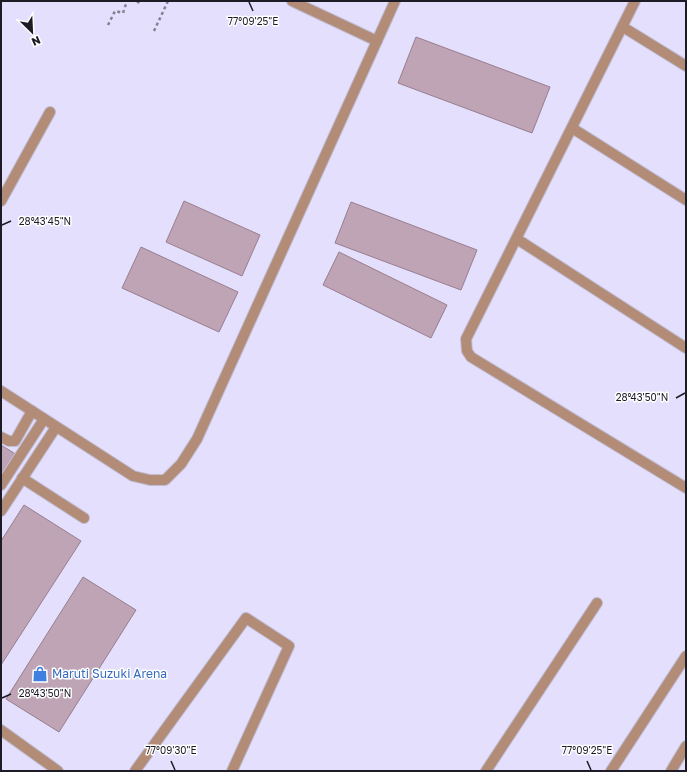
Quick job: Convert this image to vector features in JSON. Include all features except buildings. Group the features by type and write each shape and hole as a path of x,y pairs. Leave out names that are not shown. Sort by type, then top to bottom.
{"street":[{"path":"292,1 377,41"},
{"path":"1,391 133,476 150,480 165,480 182,464 197,439 395,1"},
{"path":"635,1 466,339 467,351 471,357 686,488"},
{"path":"623,27 686,66"},
{"path":"1,201 50,112"},
{"path":"572,128 686,200"},
{"path":"517,239 686,348"},
{"path":"1,437 9,442 15,441 32,411"},
{"path":"1,485 44,419"},
{"path":"1,510 56,427"},
{"path":"22,478 84,518"},
{"path":"486,771 597,602"},
{"path":"136,771 246,618 289,646 232,771"},
{"path":"611,771 686,656"},
{"path":"1,730 58,771"},
{"path":"671,771 686,746"}],"path":[{"path":"108,25 115,11 122,13 127,1"},
{"path":"137,1 140,4"},
{"path":"154,31 168,1"}],"place":[{"name":"Maruti Suzuki Arena","path":"40,674"}]}
